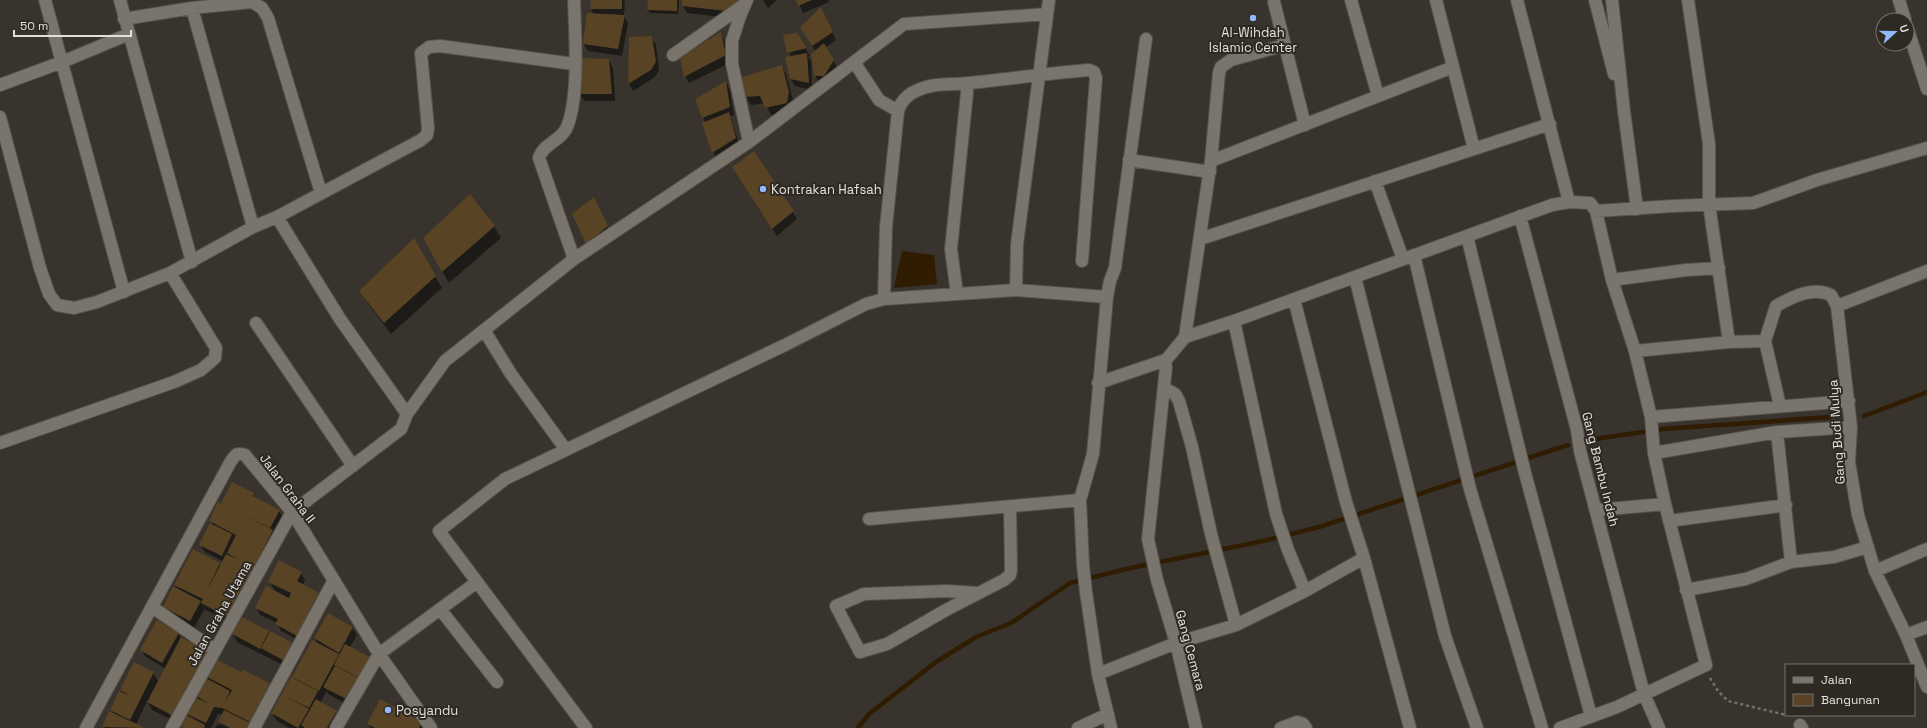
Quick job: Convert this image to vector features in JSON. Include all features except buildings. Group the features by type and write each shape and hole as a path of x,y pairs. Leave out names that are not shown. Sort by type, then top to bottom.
{"street":[{"path":"45,0 124,292"},
{"path":"120,0 192,262"},
{"path":"574,0 573,104 568,124 561,136 542,151 539,158 574,259"},
{"path":"1016,290 1017,244 1049,0"},
{"path":"1352,0 1378,96"},
{"path":"1436,0 1474,149"},
{"path":"1517,0 1569,202"},
{"path":"1595,0 1624,111"},
{"path":"1612,0 1624,111 1637,209"},
{"path":"1688,0 1709,144 1709,204 1729,342"},
{"path":"1899,0 1903,12"},
{"path":"673,55 747,1"},
{"path":"747,1 740,16 732,41 732,64 749,142"},
{"path":"124,19 219,3 252,2 262,8 268,18 321,193"},
{"path":"1274,2 1305,125"},
{"path":"192,8 253,228"},
{"path":"292,512 401,429 407,414 445,361 574,259 749,142 904,24 1047,14"},
{"path":"0,86 129,34"},
{"path":"1111,728 1098,674 1082,565 1080,500 1093,454 1098,383 1107,297 1110,281 1115,268 1146,39"},
{"path":"1185,338 1211,167 1219,73 1221,67 1231,60 1285,45"},
{"path":"1915,45 1922,61 1927,89"},
{"path":"0,117 40,268 49,294 54,302 62,306 74,308 97,302 170,273 253,228 277,218 421,140 427,134 428,128 421,52 429,47 440,46 574,64"},
{"path":"854,62 879,100 898,111"},
{"path":"1129,160 1211,167 1305,125 1453,67"},
{"path":"884,299 886,227 898,111 902,102 916,90 935,84 968,83 1039,74 1089,70 1096,75 1082,261"},
{"path":"957,294 951,249 968,83"},
{"path":"1200,239 1550,124"},
{"path":"1596,211 1709,204 1753,203 1817,180 1927,148"},
{"path":"1375,181 1408,257 1470,489 1542,728"},
{"path":"1098,383 1165,361 1185,338 1552,205 1569,202 1590,203 1596,211 1612,280 1635,351 1652,422 1654,447 1665,504 1706,665 1617,707 1560,728"},
{"name":"Gang Bambu Indah","path":"1520,216 1644,694 1659,728"},
{"path":"277,218 340,319 407,414"},
{"path":"1467,236 1525,473 1591,716"},
{"path":"1612,280 1686,270 1719,268"},
{"path":"1780,406 1765,341 1776,306 1795,296 1823,291 1831,295 1837,306 1927,271"},
{"path":"0,443 174,382 202,370 216,358 216,348 170,273"},
{"path":"1355,277 1445,636 1476,728"},
{"path":"586,728 439,531 505,479 785,345 866,304 884,299 1016,290 1107,297"},
{"path":"1294,299 1346,502 1364,558 1410,728"},
{"name":"Gang Budi Mulya","path":"1837,306 1849,401 1851,427 1849,462 1858,515 1875,571 1906,634 1927,688"},
{"path":"1234,321 1276,514 1288,550 1305,591"},
{"path":"256,323 353,466"},
{"path":"484,330 511,374 566,450"},
{"path":"1635,351 1729,342 1765,341"},
{"name":"Gang Cemara","path":"1165,361 1164,388 1148,539 1176,643 1196,728"},
{"path":"1164,388 1175,394 1179,401 1192,447 1219,566 1236,625"},
{"path":"1652,422 1780,406 1849,401"},
{"path":"1654,447 1777,432 1851,427"},
{"path":"1777,432 1791,562"},
{"name":"Jalan Graha II","path":"86,728 236,454 245,455 292,512 379,654 431,728"},
{"path":"869,519 1080,500"},
{"path":"1597,510 1665,504"},
{"path":"1669,520 1786,505"},
{"path":"976,593 947,591 864,594 836,606 860,652 887,644 976,593 1004,580 1011,573 1010,506"},
{"name":"Jalan Graha Utama","path":"172,728 292,512"},
{"path":"1686,590 1746,579 1791,562 1851,554 1868,547"},
{"path":"1875,571 1927,549"},
{"path":"1098,674 1176,643 1236,625 1305,591 1364,558"},
{"path":"254,728 334,580"},
{"path":"336,728 379,654 477,582"},
{"path":"152,607 215,650"},
{"path":"440,609 497,682"},
{"path":"1906,634 1927,627"},
{"path":"1078,728 1108,714"},
{"path":"1280,728 1297,722 1303,724 1306,728"}],"path":[{"path":"1706,665 1718,691 1728,701 1785,715"}],"shaded area":[{"path":"902,251 934,255 937,284 894,288"}],"waterway":[{"path":"1864,416 1927,392"},
{"path":"1595,439 1663,429 1831,417"},
{"path":"858,728 869,714 936,662 976,637 1011,623 1070,583 1126,569 1263,541 1319,527 1568,445"}],"place":[{"name":"Al-Wihdah Islamic Center","path":"1253,18"},
{"name":"Kontrakan Hafsah","path":"763,189"},
{"name":"Posyandu","path":"388,710"}]}
